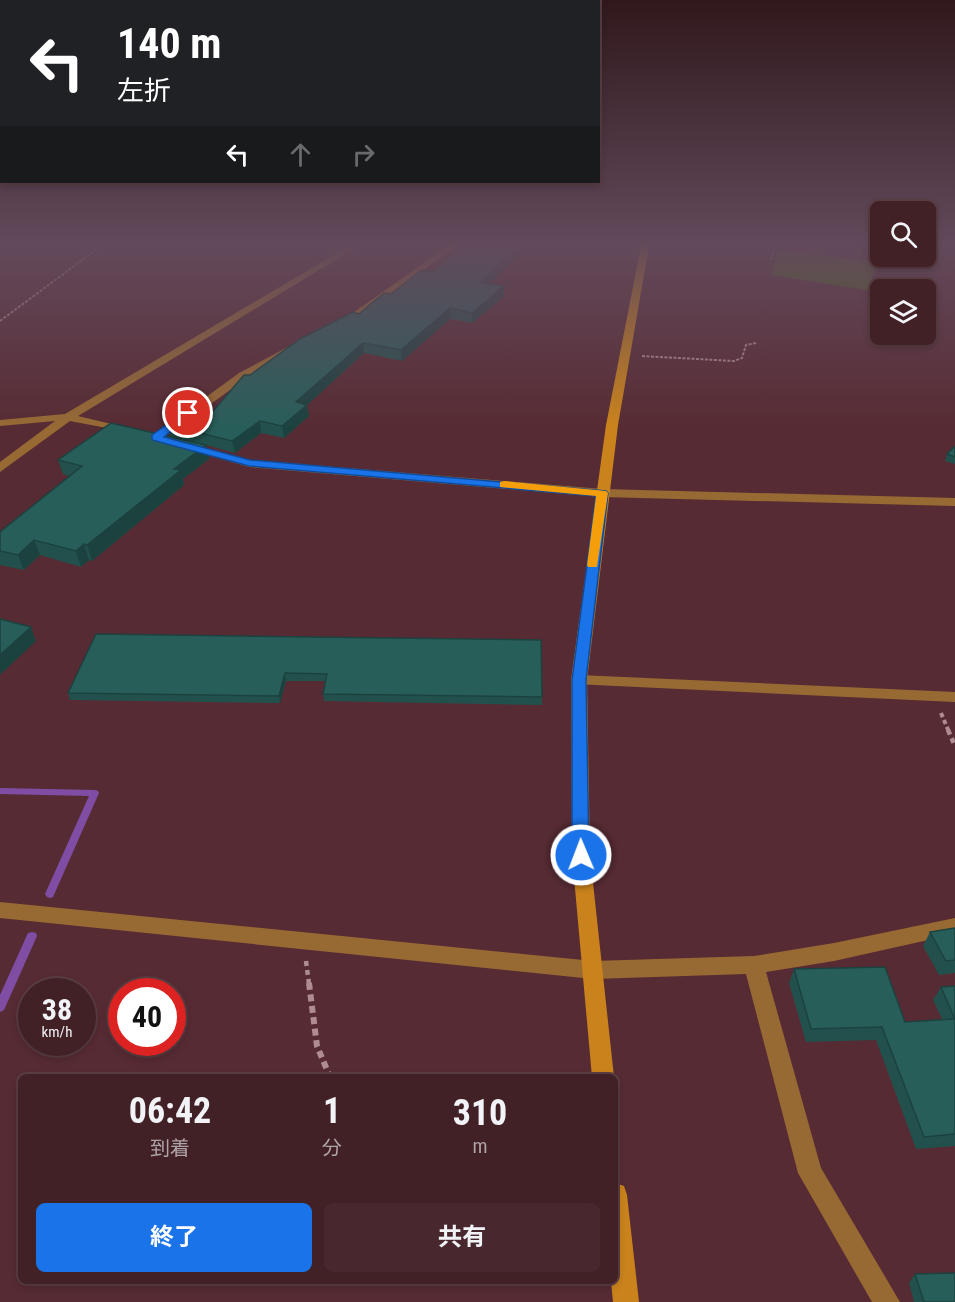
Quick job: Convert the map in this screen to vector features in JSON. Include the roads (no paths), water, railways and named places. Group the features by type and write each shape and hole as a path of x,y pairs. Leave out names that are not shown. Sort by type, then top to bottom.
{"street":[{"path":"0,468 68,417 253,307"},
{"path":"333,328 364,307"},
{"path":"603,1074 581,855 579,680 602,493 633,307"},
{"path":"145,435 266,360 314,337"},
{"path":"0,423 68,417 249,463 602,493 955,502"},
{"path":"579,680 955,697"},
{"path":"0,910 593,970 754,965 834,952 955,926"},
{"path":"754,965 810,1173 887,1302"},
{"path":"618,1224 626,1302"}],"waterway":[{"path":"0,791 95,793 50,894"},
{"path":"0,1007 32,936"}]}
